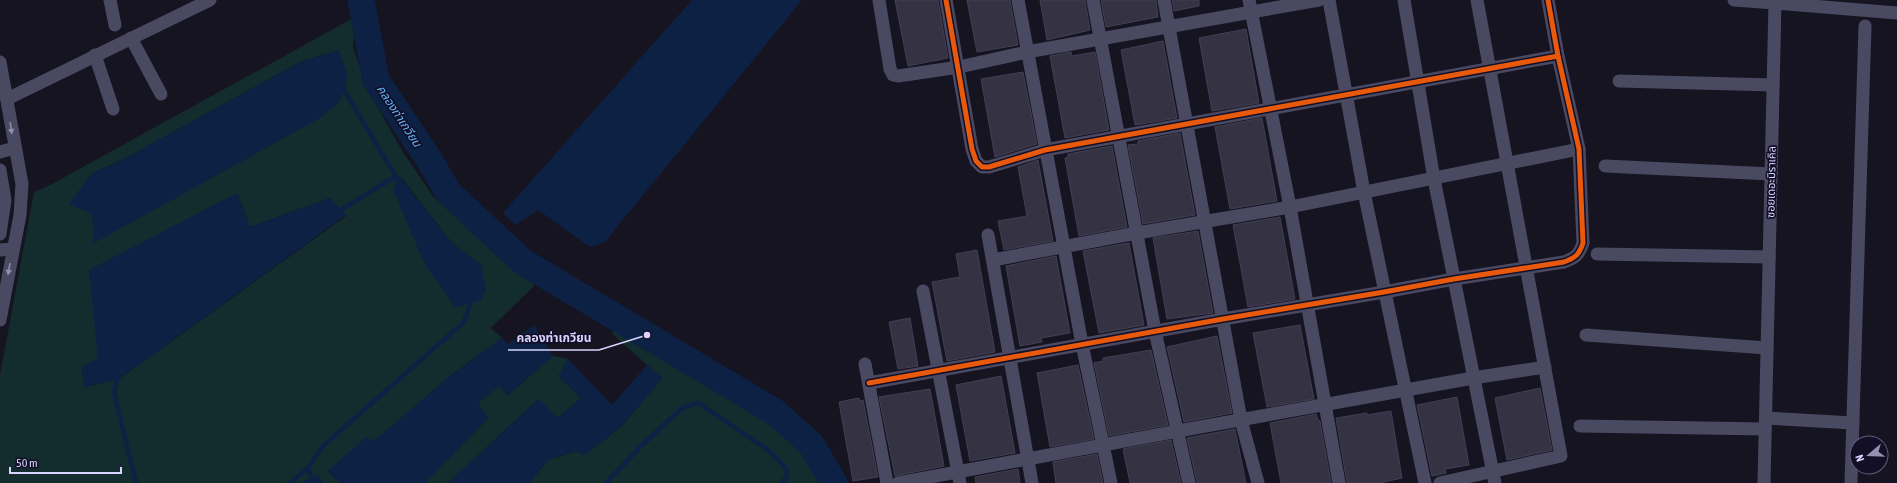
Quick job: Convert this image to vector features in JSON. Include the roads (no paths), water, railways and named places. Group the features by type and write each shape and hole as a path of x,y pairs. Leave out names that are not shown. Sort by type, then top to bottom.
{"street":[{"path":"110,0 115,25"},
{"path":"7,99 210,0"},
{"path":"878,0 890,69 893,75 904,76 1168,27 1250,6 1319,0"},
{"path":"946,0 959,67 972,149 976,161 982,167 989,167 1045,150 1558,56"},
{"path":"1018,0 1082,344 1111,483"},
{"path":"1093,0 1154,331 1189,483"},
{"path":"1164,0 1222,319 1242,420 1258,483"},
{"path":"1329,0 1364,192 1424,483"},
{"path":"1404,0 1434,180 1494,478"},
{"path":"1440,483 1494,478 1561,456 1477,0"},
{"path":"868,383 1222,319 1306,306 1527,266 1564,262 1573,258 1580,253 1583,243 1579,150 1558,56 1548,0"},
{"path":"1734,0 1897,13"},
{"name":"ซอยเดอะมิราเคิล","path":"1764,483 1775,3"},
{"path":"1250,6 1290,207 1306,306 1326,405 1339,483"},
{"path":"1851,483 1865,26"},
{"path":"131,38 161,94"},
{"path":"95,56 113,109"},
{"path":"0,62 22,184 22,200 6,250 0,320"},
{"path":"1620,81 1773,85"},
{"path":"0,152 15,148"},
{"path":"994,260 1064,246 1290,207 1434,180 1579,150"},
{"path":"1605,166 1771,174"},
{"path":"0,170 5,200 0,234"},
{"path":"988,235 994,260 1032,483"},
{"path":"1597,254 1769,257"},
{"path":"923,291 959,478"},
{"path":"1586,335 1767,348"},
{"path":"865,364 887,483"},
{"path":"898,483 959,478 1027,459 1474,378 1545,367"},
{"path":"1580,426 1853,423"}],"water":[{"path":"692,0 802,0 604,243 590,247 538,210 515,225 503,213"},
{"path":"339,50 348,77 340,101 320,118 94,243 92,214 69,204 91,174 126,158 300,62"},
{"path":"400,177 452,243 481,265 486,289 481,300 455,307 424,263 393,189"},
{"path":"237,193 250,227 330,198 346,215 119,379 84,387 82,367 98,358 89,270"},
{"path":"534,325 553,356 508,395 499,386 478,403 488,418 425,483 340,483 328,471 366,437 374,441 450,376 502,338 508,344"},
{"path":"568,359 612,405 647,365 662,378 621,427 584,455 575,451 548,460 529,483 448,483 539,399 558,418 581,398 558,376"},
{"path":"319,475 322,483 303,483 303,481"}],"waterway":[{"name":"คลองท่าเกวียน","path":"361,0 376,80 430,161 448,192 523,262 775,412 811,444 834,483"},
{"path":"341,85 401,185"},
{"path":"336,213 396,176"},
{"path":"313,483 308,468 323,446 464,322 472,298"},
{"path":"118,375 114,392 136,483"},
{"path":"606,483 642,445 682,408 699,403 766,449 784,465 788,476 781,483"},
{"path":"290,483 308,468"}],"place":[{"name":"คลองท่าเกวียน","path":"647,335"}]}
